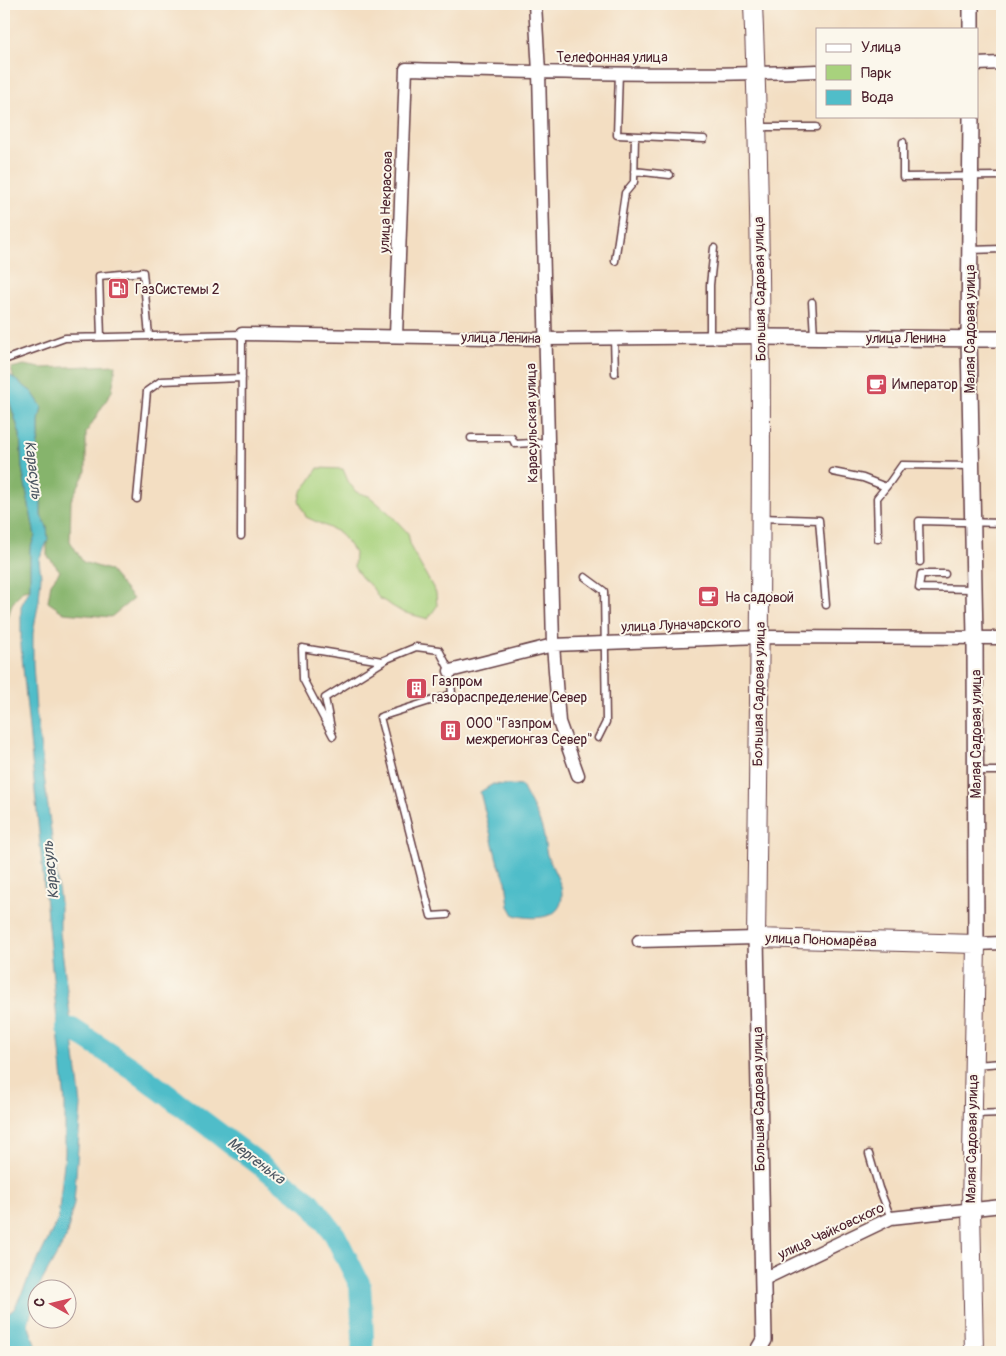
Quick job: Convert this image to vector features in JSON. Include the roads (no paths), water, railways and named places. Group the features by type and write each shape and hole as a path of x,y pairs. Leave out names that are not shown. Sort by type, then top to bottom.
{"main road":[{"name":"Большая Садовая улица","path":"753,4 761,337 756,938"},
{"name":"улица Пономарёва","path":"756,938 976,944"},
{"name":"Малая Садовая улица","path":"974,1352 971,1209 976,944"}],"street":[{"name":"Карасульская улица","path":"535,4 539,72 553,646"},
{"path":"971,4 971,28"},
{"path":"978,64 1002,63"},
{"name":"Телефонная улица","path":"406,68 539,72 756,73 816,71"},
{"name":"улица Некрасова","path":"396,336 406,68"},
{"name":"Малая Садовая улица","path":"971,118 969,339 976,637 976,944"},
{"name":"улица Ленина","path":"242,334 546,339 761,337 1002,339"},
{"name":"улица Луначарского","path":"553,646 760,637 1002,638"},
{"path":"450,671 553,646 559,722 578,775"},
{"name":"улица Пономарёва","path":"639,941 756,938"},
{"name":"Большая Садовая улица","path":"756,938 764,1279 764,1340 757,1352"},
{"name":"улица Пономарёва","path":"976,944 1002,943"},
{"name":"улица Чайковского","path":"764,1279 891,1218 1002,1206"}],"lane":[{"path":"619,72 617,135 704,139"},
{"path":"757,127 816,127"},
{"path":"615,261 625,192 634,182 634,136"},
{"path":"903,142 903,177 1002,176"},
{"path":"634,171 670,175"},
{"path":"710,338 710,286 714,248"},
{"path":"970,250 1002,249"},
{"path":"101,337 99,276 143,272 149,336"},
{"path":"812,302 814,338"},
{"path":"241,536 242,334"},
{"name":"улица Ленина","path":"4,360 65,338 242,334"},
{"path":"614,338 614,373"},
{"path":"137,499 147,391 161,381 242,378"},
{"path":"471,438 512,438 515,444 547,442"},
{"path":"878,539 877,498 902,464 972,466"},
{"path":"833,472 863,478 886,487"},
{"path":"760,518 819,520 826,605"},
{"path":"920,562 919,521 1002,523"},
{"path":"945,574 921,574 920,588 974,589"},
{"path":"585,577 604,591 606,722 598,738"},
{"path":"386,659 325,698 333,736 303,679 302,648 382,661 386,659 416,647 439,650 450,671 452,694 380,717 431,916 447,915"},
{"path":"976,771 1002,771"},
{"path":"974,1065 1002,1063"},
{"path":"973,1114 1002,1113"},
{"path":"869,1154 879,1188 891,1218"}],"water":[{"name":"Карасуль","path":"4,371 32,392 42,407 39,421 39,438 34,461 41,475 41,516 47,527 48,540 39,560 41,576 33,633 33,664 36,711 60,903 60,933 81,1105 74,1203 66,1238 44,1278 29,1278 58,1219 65,1153 65,1103 21,646 21,606 30,589 30,549 35,536 22,468 20,434 9,400 4,395"},
{"path":"493,784 522,786 539,820 547,855 561,887 562,898 560,906 549,915 532,918 514,915 509,906 506,881 497,860 480,792"},
{"path":"28,1280 28,1328 38,1352 4,1352 4,1317 14,1309"}],"waterway":[{"name":"Мергенька","path":"67,1028 72,1029 133,1069 311,1203 335,1235 360,1285 362,1352"}],"place":[{"name":"ГазСистемы 2","path":"119,289"},
{"name":"Император","path":"876,384"},
{"name":"На садовой","path":"709,597"},
{"name":"Газпром газораспределение Север","path":"416,689"},
{"name":"ООО \"Газпром межрегионгаз Север\"","path":"450,731"}]}
